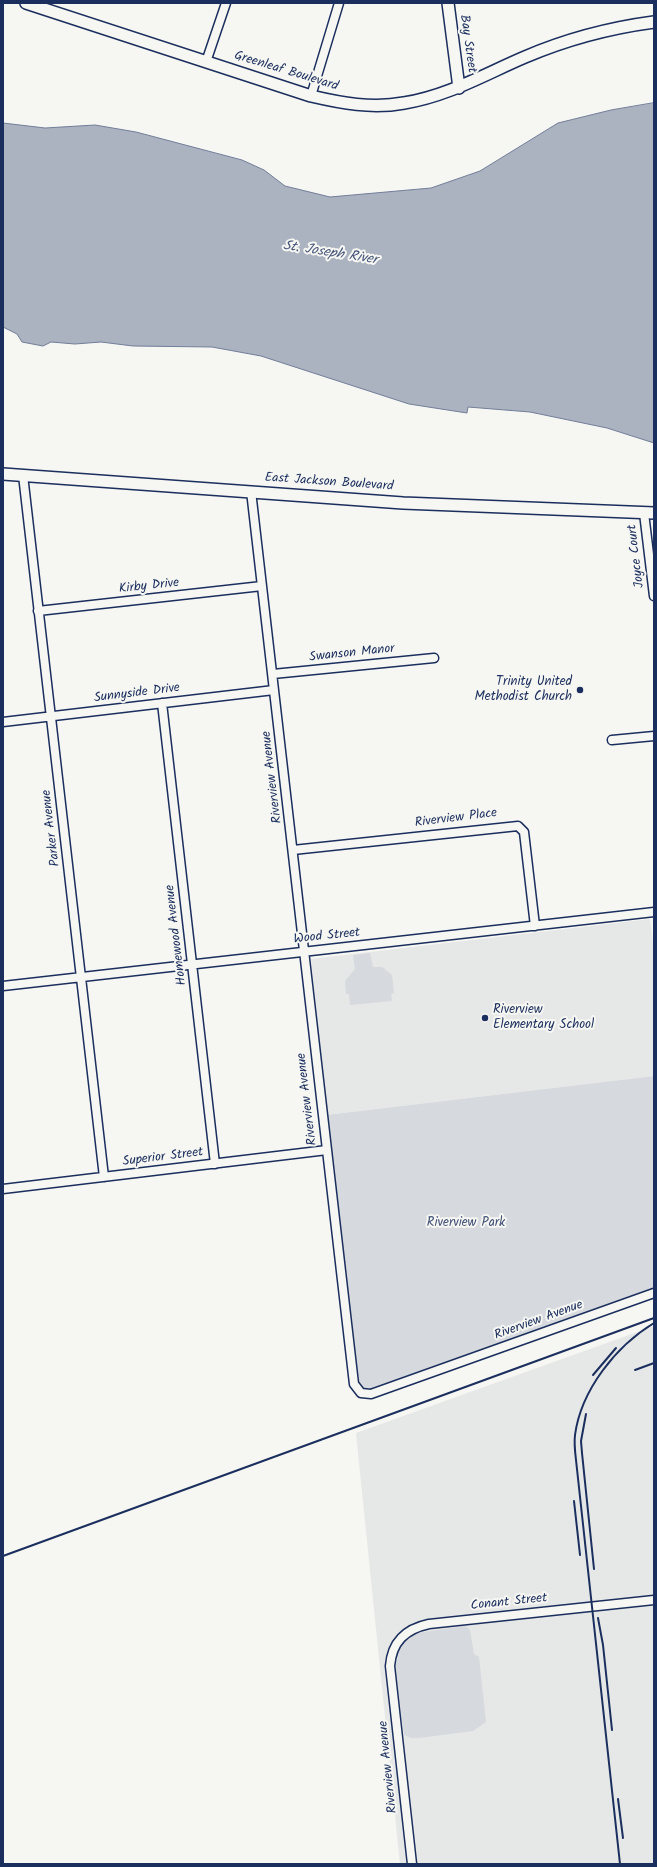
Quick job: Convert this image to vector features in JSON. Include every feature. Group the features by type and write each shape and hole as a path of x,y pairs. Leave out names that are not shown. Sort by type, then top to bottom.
{"street":[{"name":"Greenleaf Boulevard","path":"26,3 311,96 341,103 371,106 403,104 459,88 526,57 572,39 616,27 654,22"},
{"path":"206,62 226,3"},
{"path":"311,96 339,3"},
{"name":"Bay Street","path":"448,3 459,88"},
{"name":"East Jackson Boulevard","path":"3,474 403,503 649,513"},
{"name":"Parker Avenue","path":"23,476 104,1177"},
{"name":"Riverview Avenue","path":"251,491 354,1384 362,1393 371,1394 654,1293"},
{"name":"Joyce Court","path":"649,513 654,596"},
{"name":"Kirby Drive","path":"38,611 262,586"},
{"name":"Swanson Manor","path":"273,674 434,658"},
{"name":"Sunnyside Drive","path":"3,722 274,690"},
{"name":"Homewood Avenue","path":"162,703 215,1164"},
{"path":"612,740 654,736"},
{"name":"Riverview Place","path":"293,850 518,826 524,832 535,926"},
{"name":"Wood Street","path":"3,986 654,912"},
{"name":"Superior Street","path":"3,1189 327,1150"},
{"name":"Conant Street","path":"390,1666 393,1652 404,1633 416,1627 654,1600"},
{"name":"Riverview Avenue","path":"390,1666 412,1864"}],"shaded area":[{"name":"Riverview Elementary School","path":"650,919 654,950 654,1076 326,1115 311,959"},
{"path":"654,1326 654,1864 400,1864 356,1433"}],"green space":[{"path":"370,953 373,967 382,967 392,975 394,993 391,994 392,1001 350,1005 349,994 346,994 345,981 355,969 353,955"},
{"name":"Riverview Park","path":"654,1076 654,1289 371,1388 365,1389 360,1385 358,1380 326,1115"},
{"path":"465,1626 470,1630 474,1654 479,1657 486,1722 473,1731 419,1738 411,1738 404,1735 395,1667 400,1650 406,1640 417,1633"}],"water":[{"name":"St. Joseph River","path":"654,103 654,443 607,428 530,412 468,407 467,413 409,404 261,356 212,347 133,346 101,342 75,344 51,342 43,346 22,342 17,334 3,327 3,123 45,128 95,125 136,132 242,160 264,170 285,186 330,197 431,188 480,171 558,123 611,110"}],"railway":[{"path":"3,1556 654,1318"},
{"path":"620,1864 575,1454 575,1438 579,1418 585,1402 602,1371 626,1344 654,1323"},
{"path":"593,1375 616,1348"},
{"path":"635,1370 654,1363"},
{"path":"586,1414 581,1441 594,1569"},
{"path":"574,1501 580,1555"},
{"path":"598,1618 603,1645 612,1730"},
{"path":"618,1799 623,1838"}],"place":[{"name":"Trinity United Methodist Church","path":"580,690"},
{"name":"Riverview Elementary School","path":"485,1018"}]}
